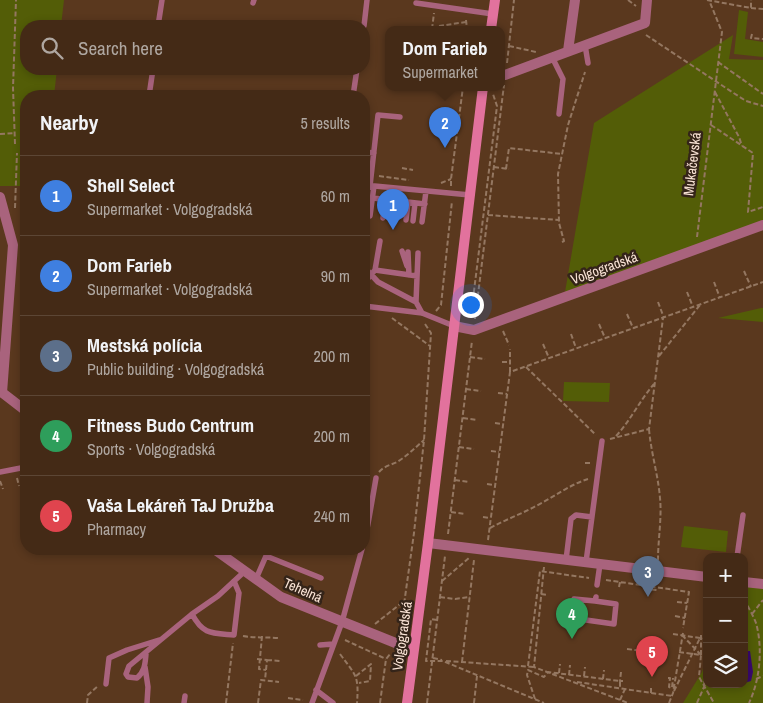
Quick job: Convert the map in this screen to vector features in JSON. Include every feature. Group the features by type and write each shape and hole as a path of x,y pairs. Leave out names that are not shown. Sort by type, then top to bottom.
{"street":[{"path":"491,26 494,0"},
{"path":"568,51 575,0"},
{"path":"505,73 645,23 647,0"},
{"name":"Volgogradská","path":"407,703 483,91"},
{"path":"0,198 13,245 1,392 20,406"},
{"name":"Volgogradská","path":"474,330 763,225"},
{"path":"454,326 474,330"},
{"path":"428,543 703,577"},
{"name":"Tehelná","path":"222,555 280,597 398,644 414,648"},
{"path":"748,582 763,584"}],"lane":[{"path":"159,20 162,0"},
{"path":"365,20 367,0"},
{"path":"416,3 493,14"},
{"path":"584,45 588,63"},
{"path":"552,57 563,79 559,114"},
{"path":"150,90 152,75"},
{"path":"354,90 356,75"},
{"path":"370,180 378,115 400,117"},
{"path":"370,153 374,153"},
{"path":"370,186 470,195"},
{"path":"370,189 373,198 370,216"},
{"path":"422,222 426,191"},
{"path":"373,198 425,204"},
{"path":"382,218 385,200"},
{"path":"409,220 412,202"},
{"path":"380,241 375,270 371,276 378,282 416,302"},
{"path":"405,252 409,272"},
{"path":"418,253 416,302 422,313"},
{"path":"375,270 409,272 417,276"},
{"path":"370,307 422,313 454,326"},
{"path":"586,562 602,442"},
{"path":"0,472 20,468"},
{"path":"370,512 376,478"},
{"path":"738,553 743,514"},
{"path":"566,560 572,518 576,515 592,517"},
{"path":"312,702 342,622 360,555"},
{"path":"256,579 266,556 322,578"},
{"path":"598,582 600,564"},
{"path":"145,667 137,678 128,677 126,674 129,666 146,654 192,614 218,596 245,571"},
{"path":"192,614 198,625 206,632 234,635 239,593 234,581"},
{"path":"574,599 596,599 616,604 614,624 572,618 574,599"},
{"path":"107,681 109,658 161,639"},
{"path":"320,645 333,644"},
{"path":"146,654 145,667 148,688 146,703"},
{"path":"316,690 333,703"},
{"path":"184,703 185,696"}],"path":[{"path":"16,0 13,88 16,144"},
{"path":"505,65 514,0"},
{"path":"709,0 763,9"},
{"name":"Mukačevská","path":"696,250 722,32 709,0"},
{"path":"750,8 752,0"},
{"path":"432,26 435,6"},
{"path":"439,26 466,22"},
{"path":"636,26 651,39 746,101 763,106"},
{"path":"752,34 751,38 763,39"},
{"path":"509,46 536,52"},
{"path":"718,61 763,94"},
{"path":"562,242 564,241 559,220 558,174 568,125 588,63"},
{"path":"380,703 386,659 398,644 404,601 424,440 432,333 424,323 441,304 453,208 451,180 462,91"},
{"path":"427,703 494,167 501,91"},
{"path":"714,91 739,136 742,146"},
{"path":"454,326 473,299 497,106 493,93"},
{"path":"711,124 753,153 748,212 763,207"},
{"path":"0,134 15,134"},
{"path":"494,167 508,169 509,148 562,154"},
{"path":"14,208 17,153"},
{"path":"402,168 413,170"},
{"path":"371,175 411,180"},
{"path":"434,182 442,184 451,180"},
{"path":"488,215 559,220"},
{"path":"744,271 751,287"},
{"path":"714,282 720,298"},
{"path":"510,372 763,282"},
{"path":"687,292 693,307"},
{"path":"658,302 663,318 649,429 650,449 658,478 660,501 658,565"},
{"path":"658,358 700,305"},
{"path":"627,314 634,329"},
{"path":"400,320 392,318 430,346"},
{"path":"499,321 509,345"},
{"path":"600,324 605,338"},
{"path":"571,334 576,349"},
{"path":"543,344 549,358"},
{"path":"487,550 510,372 510,349"},
{"path":"470,357 485,359"},
{"path":"502,362 510,362"},
{"path":"526,367 602,442 649,429"},
{"path":"614,438 655,383"},
{"path":"466,389 481,391"},
{"path":"498,393 507,394"},
{"path":"463,418 477,420"},
{"path":"495,423 503,424"},
{"path":"376,478 381,469 397,462 424,440"},
{"path":"459,447 474,449"},
{"path":"491,451 500,452"},
{"path":"15,474 19,486"},
{"path":"489,529 536,506 577,482 598,475"},
{"path":"455,480 470,482"},
{"path":"0,481 3,489"},
{"path":"487,484 495,485"},
{"path":"451,512 466,514"},
{"path":"483,517 491,518"},
{"path":"442,580 473,557 462,662"},
{"path":"528,666 540,571 598,582 620,582 688,592 683,628"},
{"path":"534,666 544,572"},
{"path":"619,587 620,582"},
{"path":"647,586 647,589 657,590 657,588 651,588 650,591"},
{"path":"542,594 547,595"},
{"path":"440,597 455,599 470,597"},
{"path":"752,614 763,600"},
{"path":"370,628 404,601"},
{"path":"677,602 687,603"},
{"path":"535,604 540,605"},
{"path":"748,606 758,634 759,648 756,679 749,703"},
{"path":"675,616 685,618"},
{"path":"437,620 431,619 426,661 534,666 628,703"},
{"path":"538,624 543,624"},
{"path":"537,632 542,633"},
{"path":"673,634 703,637"},
{"path":"682,634 701,655"},
{"path":"672,694 682,634"},
{"path":"758,634 763,636"},
{"path":"226,703 234,635 254,638 262,636 278,638"},
{"path":"262,636 258,659 259,669 266,670"},
{"path":"669,703 700,636"},
{"path":"700,636 699,677 703,684"},
{"path":"333,644 359,683 358,703"},
{"path":"627,649 659,653"},
{"path":"680,652 701,655"},
{"path":"535,657 539,658"},
{"path":"433,658 544,703"},
{"path":"258,659 281,661"},
{"path":"265,680 267,660"},
{"path":"356,676 371,664 370,681 359,683"},
{"path":"559,673 560,664"},
{"path":"569,674 570,665"},
{"path":"522,666 544,677 548,672"},
{"path":"584,676 585,667"},
{"path":"528,670 527,675 535,699"},
{"path":"603,678 604,670"},
{"path":"548,672 622,681"},
{"path":"620,688 622,681 621,672"},
{"path":"474,703 477,675"},
{"path":"756,679 763,676"},
{"path":"668,678 670,678 669,688 672,688 673,678"},
{"path":"258,703 261,680 279,682"},
{"path":"87,703 88,695 107,681"},
{"path":"573,682 651,693 672,694"},
{"path":"651,686 651,693"},
{"path":"697,703 703,688"},
{"path":"705,688 714,703"},
{"path":"620,700 625,689"},
{"path":"288,698 312,702"}],"green space":[{"path":"0,0 64,0 62,20 20,20 20,75 56,75 55,90 20,90 20,186 0,186"},
{"path":"739,10 748,12 745,39 763,42 763,57 734,54"},
{"path":"733,35 729,59 763,60 763,227 564,298 594,123"},
{"path":"763,308 763,322 718,318"},
{"path":"564,382 610,383 609,402 563,401"},
{"path":"684,526 728,531 726,552 681,547"},
{"path":"748,584 763,586 763,703 683,703 703,668 703,688 748,688"}],"shaded area":[{"path":"748,651 750,651 753,672 751,681 748,682"}],"place":[{"name":"Dom Farieb","path":"445,148"},
{"name":"Shell Select","path":"393,230"},
{"name":"Mestská polícia","path":"648,597"},
{"name":"Fitness Budo Centrum","path":"572,639"},
{"name":"Vaša Lekáreň TaJ Družba","path":"652,677"}]}
